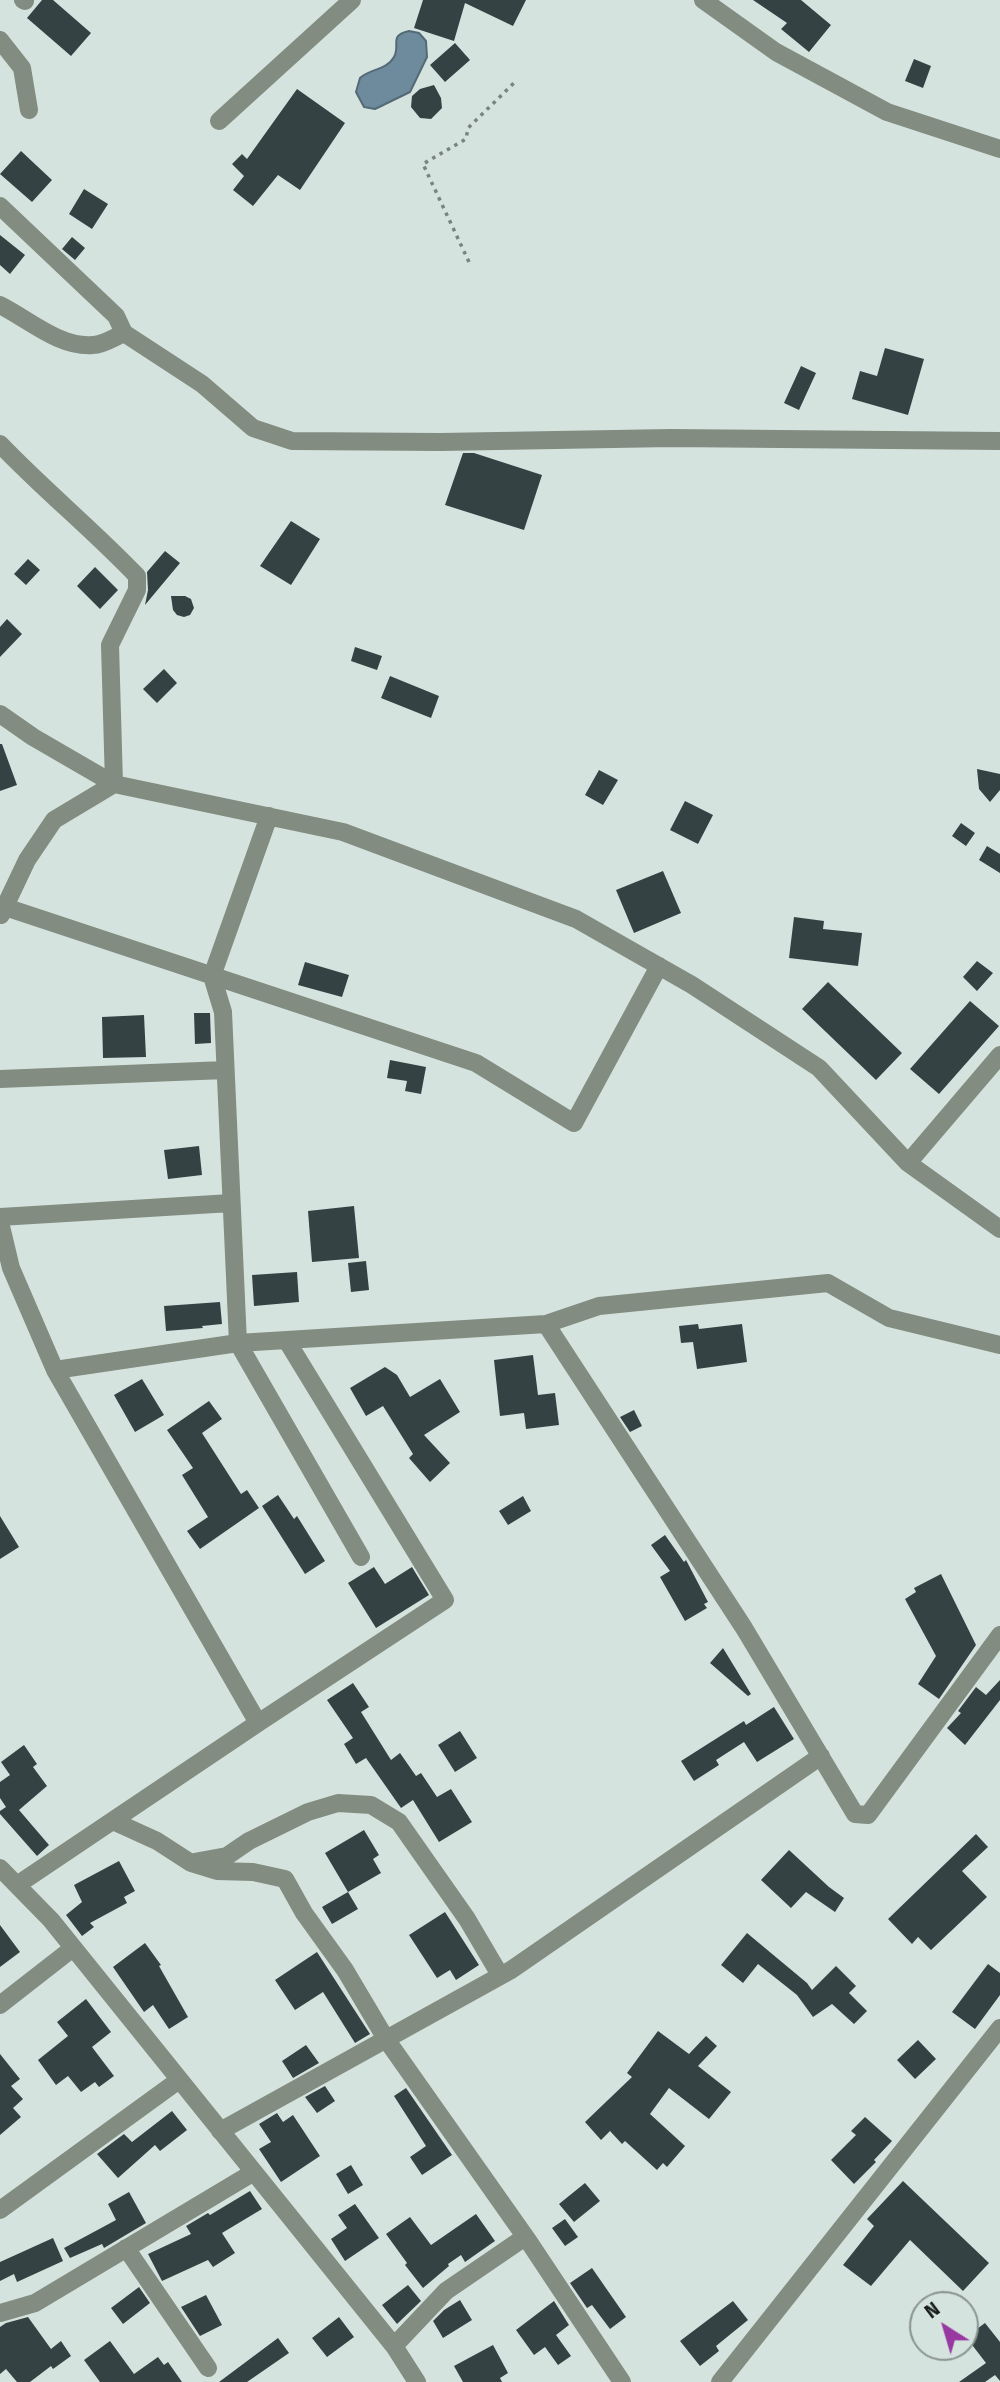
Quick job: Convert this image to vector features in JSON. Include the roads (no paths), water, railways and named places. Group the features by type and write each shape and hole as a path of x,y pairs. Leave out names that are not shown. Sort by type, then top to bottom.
{"street":[{"path":"219,121 352,0"},
{"path":"703,0 776,52 887,112 1000,149"},
{"path":"0,40 22,68 29,110"},
{"path":"0,206 116,316 124,333 202,384 253,428 292,441 440,442 684,438 1000,441"},
{"path":"0,305 58,338 76,344 95,345 124,333"},
{"path":"0,444 44,490 94,532 137,576 137,590 110,645 114,783"},
{"path":"0,714 33,737 114,783 343,832 576,919 692,985 819,1068 908,1163 1000,1229"},
{"path":"114,783 54,820 27,860 3,913 212,976 476,1063 574,1123 659,966"},
{"path":"269,816 212,976 223,1012 238,1343 361,1558"},
{"path":"908,1163 1000,1055"},
{"path":"0,1079 225,1070"},
{"path":"231,1203 0,1219 11,1268 55,1370 258,1723"},
{"path":"55,1370 238,1343 546,1324 599,1306 828,1283 889,1318 1000,1345"},
{"path":"546,1324 744,1628 855,1814 868,1815 1000,1635"},
{"path":"17,1885 445,1600 287,1342"},
{"path":"220,2131 500,1975 821,1756"},
{"path":"191,1863 227,1856 250,1841 308,1812 338,1803 371,1805 399,1822 467,1919 500,1975"},
{"path":"113,1821 157,1841 191,1863 217,1871 253,1872 285,1879 304,1913 345,1970 386,2039 525,2237 622,2382"},
{"path":"0,1868 51,1920 74,1948 394,2346 417,2382"},
{"path":"0,2005 74,1948"},
{"path":"720,2382 1000,2028"},
{"path":"0,2210 179,2080"},
{"path":"0,2314 34,2303 254,2172"},
{"path":"394,2346 446,2291 525,2237"},
{"path":"126,2248 208,2368"}],"water":[{"path":"409,31 419,33 426,41 427,57 410,92 375,109 364,107 356,92 360,78 391,61 396,52 397,38"}]}
